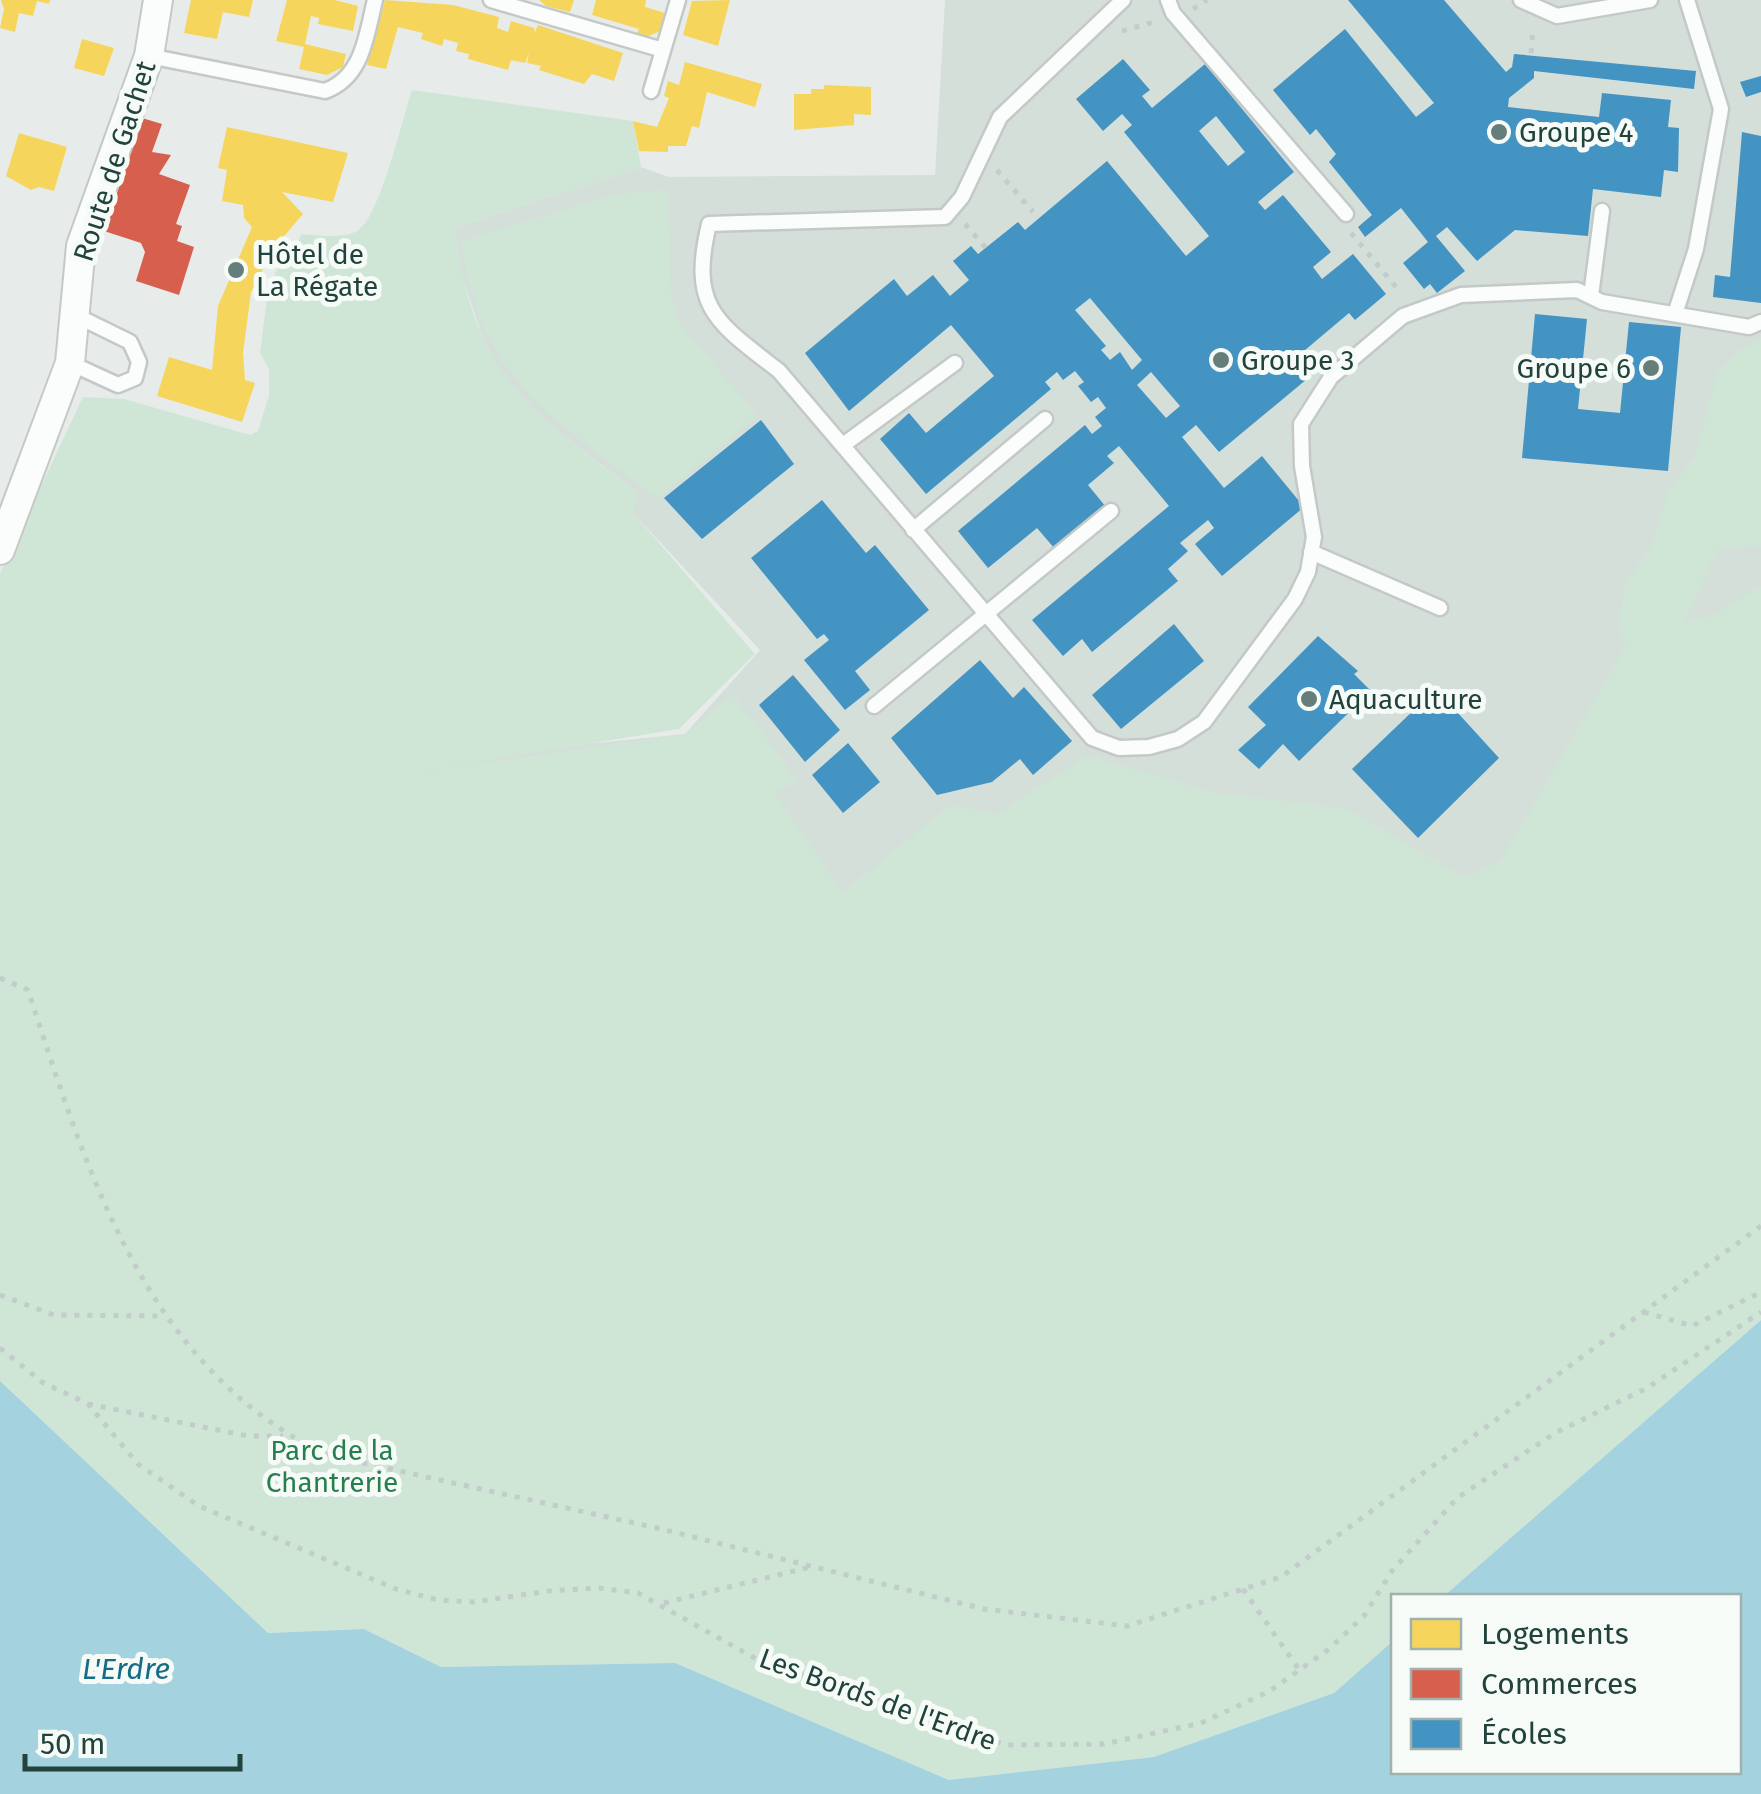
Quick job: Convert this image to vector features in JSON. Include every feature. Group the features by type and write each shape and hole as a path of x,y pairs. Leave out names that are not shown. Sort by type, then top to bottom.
{"street":[{"name":"Route de Gachet","path":"0,550 70,364 81,246 148,56 158,0"}],"lane":[{"path":"148,56 325,91 346,84 359,62 375,0"},
{"path":"492,0 663,50"},
{"path":"651,91 678,0"},
{"path":"1124,0 1000,117 953,210 932,220 709,224 699,263 706,304 734,336 779,371 982,614 1092,738 1119,748 1149,748 1178,740 1204,722 1294,599 1308,572 1314,537 1302,466 1301,424 1331,377 1404,316 1461,296 1577,290 1750,327 1761,322"},
{"path":"1522,0 1557,16 1650,0"},
{"path":"1676,311 1696,248 1721,109 1687,0"},
{"path":"1171,6 1346,214"},
{"path":"1591,296 1602,211"},
{"path":"70,364 118,385 134,378 140,362 130,342 75,315"},
{"path":"843,445 956,363"},
{"path":"913,530 1045,419"},
{"path":"874,706 1111,511"},
{"path":"1311,552 1440,608"}],"path":[{"path":"1111,42 1124,30 1171,6 1192,10 1207,0"},
{"path":"992,164 1032,212"},
{"path":"953,210 986,248"},
{"path":"1346,214 1352,237 1415,312"},
{"path":"0,978 28,990 86,1166 162,1316 219,1381 286,1436 327,1455 817,1566 984,1609 1128,1626 1282,1577 1761,1226"},
{"path":"1642,1311 1692,1326 1761,1292"},
{"path":"0,1295 54,1315 162,1316"},
{"name":"Les Bords de l'Erdre","path":"0,1348 42,1382 88,1404 138,1464 199,1506 396,1589 438,1600 473,1602 598,1588 638,1593 769,1666 1008,1746 1104,1744 1201,1724 1270,1691 1300,1671 1364,1616 1392,1571 1456,1498 1555,1434 1647,1388 1761,1312"},
{"path":"88,1404 248,1436 286,1436"},
{"path":"662,1603 817,1566"},
{"path":"1242,1590 1300,1671"}],"shaded area":[{"path":"945,0 1761,0 1761,1224 44,823 97,716 466,756 685,734 760,650 633,513 636,492 533,412 490,359 461,273 454,228 641,167 669,177 935,175"}],"green space":[{"name":"Parc de la Chantrerie","path":"412,90 633,121 641,167 454,228 464,279 476,320 511,384 563,435 636,492 634,514 755,654 679,729 381,778 685,734 733,695 798,781 774,793 843,892 951,805 997,814 1087,756 1216,793 1347,809 1465,878 1501,861 1626,646 1619,624 1625,583 1651,548 1668,492 1696,455 1717,374 1739,350 1761,340 1761,545 1718,549 1683,623 1712,616 1761,586 1761,1320 1446,1594 1391,1594 1391,1643 1334,1693 1154,1757 949,1780 675,1663 441,1667 364,1629 268,1633 0,1381 0,573 83,397 124,399 250,435 258,431 269,395 269,369 260,353 267,297 276,271 294,252 301,234 330,236 357,231 374,208"},
{"path":"668,190 671,296 680,324 757,416 658,499 556,419 504,362 484,328 470,288 462,241 617,194"}],"water":[{"name":"L'Erdre","path":"1761,1320 1761,1794 0,1794 0,1381 268,1633 364,1629 441,1667 675,1663 949,1780 1154,1757 1334,1693 1391,1643 1391,1774 1741,1774 1741,1594 1446,1594"}],"building: Logements":[{"path":"1,0 50,0 49,4 37,1 33,16 19,13 15,32 0,28 4,9"},
{"path":"191,0 253,0 249,17 223,12 217,39 184,33"},
{"path":"287,0 335,0 358,6 353,31 318,24 319,18 311,16 305,44 346,54 343,67 327,75 299,69 304,47 276,41"},
{"path":"385,0 453,5 499,17 497,28 508,32 511,21 534,28 535,32 538,25 623,53 614,81 592,74 584,84 539,70 541,66 527,63 529,53 525,63 511,60 508,70 468,59 469,54 456,51 458,43 444,39 442,46 421,39 423,33 398,27 386,69 367,65"},
{"path":"539,0 574,0 570,12 546,6"},
{"path":"596,0 646,0 645,7 665,13 660,31 647,37 637,33 639,29 592,15"},
{"path":"730,0 718,46 683,35 692,1"},
{"path":"82,39 114,48 104,76 74,68"},
{"path":"685,62 762,84 755,107 707,92 699,128 692,126 686,146 668,146 668,152 639,151 633,121 657,127 669,98 664,96 668,81 679,85"},
{"path":"824,85 871,87 871,115 854,114 854,125 794,130 794,94 811,94 811,89 824,89"},
{"path":"227,127 348,153 333,202 282,192 303,214 274,248 251,292 243,353 245,380 255,383 242,422 157,396 169,357 212,370 218,306 252,227 244,218 243,205 222,201 227,170 218,168"},
{"path":"19,133 67,147 54,191 39,187 31,190 6,176"}],"building: Commerces":[{"path":"142,118 162,124 152,152 171,155 159,174 190,185 176,224 182,226 177,241 194,247 179,295 136,281 145,252 141,243 104,231"}],"building: Écoles":[{"name":"Groupe 4","path":"1348,0 1444,0 1506,72 1512,67 1514,54 1696,71 1694,89 1534,71 1534,78 1509,98 1508,107 1599,117 1602,93 1671,100 1668,127 1679,128 1678,172 1664,170 1661,197 1593,189 1588,236 1515,230 1477,261 1447,227 1436,236 1465,271 1437,293 1430,284 1424,289 1403,263 1428,242 1401,208 1365,237 1358,227 1372,215 1329,162 1336,154 1316,129 1310,135 1273,90 1345,29 1416,117 1434,103"},
{"name":"Groupe 3","path":"1123,59 1150,90 1142,96 1152,108 1205,64 1294,172 1258,202 1265,210 1283,195 1331,252 1313,267 1322,279 1353,254 1386,294 1355,320 1349,313 1298,356 1313,374 1219,452 1196,425 1182,437 1224,488 1262,456 1304,507 1222,576 1195,544 1214,528 1208,520 1180,543 1188,551 1168,569 1178,581 1092,652 1082,639 1063,656 1032,620 1169,506 1119,446 1107,456 1114,463 1088,485 1106,507 1055,549 1037,528 988,568 958,531 1085,425 1092,434 1102,426 1095,417 1106,408 1098,397 1091,402 1078,386 1084,382 1075,371 1063,380 1057,372 1045,382 1051,389 926,494 880,439 909,413 926,433 994,376 951,325 849,411 805,353 894,279 907,296 933,275 950,296 969,280 953,261 971,246 978,254 1018,222 1025,230 1107,161 1186,256 1209,236 1124,132 1132,125 1122,114 1103,131 1076,99","holes":["1216,116 1245,152 1228,166 1199,131","1090,298 1142,360 1132,370 1120,352 1110,360 1101,350 1106,346 1075,310","1151,372 1180,406 1166,418 1137,385"]},
{"path":"1761,76 1761,92 1746,97 1740,82"},
{"path":"1742,132 1761,136 1761,303 1713,297 1715,275 1730,277"},
{"name":"Groupe 6","path":"1535,314 1587,319 1578,409 1620,413 1629,322 1681,327 1668,471 1522,458"},
{"path":"761,420 794,464 702,539 664,498"},
{"path":"822,500 866,553 875,545 929,610 855,671 870,690 845,710 804,660 829,640 824,634 817,639 751,558"},
{"path":"1174,624 1204,661 1121,729 1092,695"},
{"name":"Aquaculture","path":"1318,636 1358,671 1354,674 1371,691 1299,761 1283,744 1259,769 1238,750 1266,725 1248,707"},
{"path":"980,660 1013,698 1024,687 1072,741 1033,775 1020,759 992,782 937,795 891,738"},
{"path":"793,675 840,730 805,762 759,705"},
{"path":"1436,689 1499,758 1418,838 1352,769"},
{"path":"848,743 880,782 843,813 812,775"}],"place":[{"name":"Groupe 4","path":"1499,132"},
{"name":"Hôtel de La Régate","path":"236,270"},
{"name":"Groupe 3","path":"1221,360"},
{"name":"Groupe 6","path":"1651,368"},
{"name":"Aquaculture","path":"1309,699"}]}
